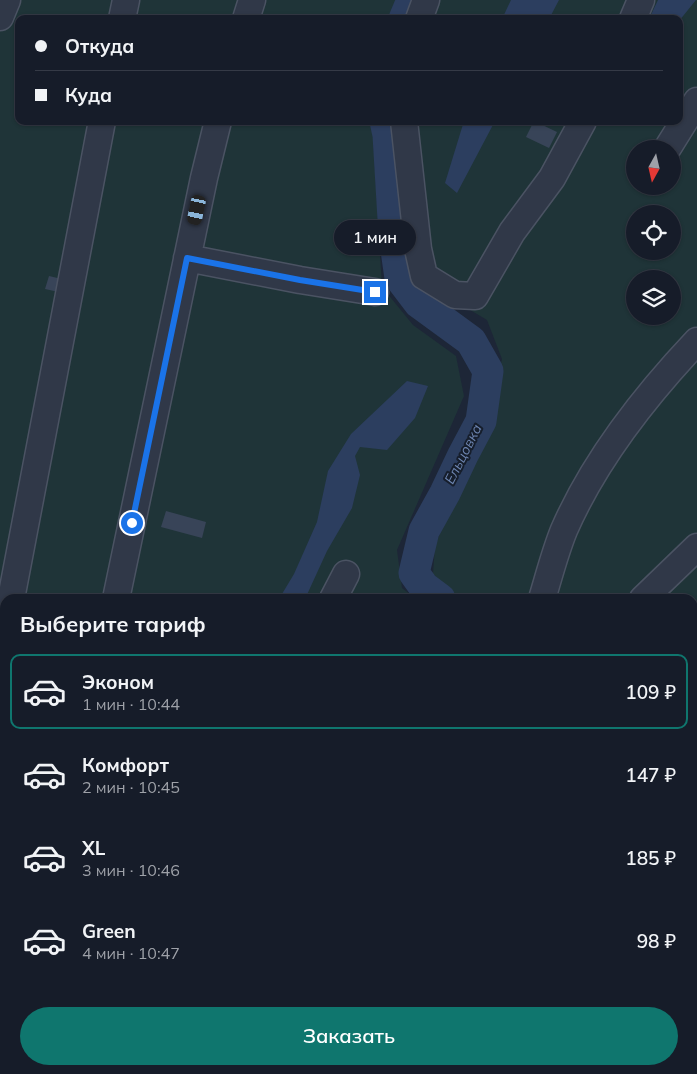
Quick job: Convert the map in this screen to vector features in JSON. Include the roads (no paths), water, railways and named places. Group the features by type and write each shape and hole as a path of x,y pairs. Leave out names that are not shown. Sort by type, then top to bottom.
{"street":[{"path":"0,17 7,0"},
{"path":"123,15 126,0"},
{"path":"247,15 252,0"},
{"path":"420,15 426,0"},
{"path":"635,15 641,0"},
{"path":"683,123 697,100"},
{"path":"12,594 101,125"},
{"path":"117,594 204,178 217,125"},
{"path":"404,125 418,249 424,276 455,295 475,296 512,232 552,178 580,125"},
{"path":"673,140 682,125"},
{"path":"187,258 300,280 375,292"},
{"path":"544,594 564,530 587,485 622,428 666,374 697,341"},
{"path":"648,594 697,547"},
{"path":"336,594 346,574"}],"water":[{"path":"511,0 559,0 551,15 504,15"},
{"path":"658,0 696,0 683,16 651,15"},
{"path":"463,125 493,125 457,193 445,183"},
{"path":"407,381 428,386 415,418 387,450 360,447 355,456 360,475 352,508 327,551 307,594 282,594 294,574 317,522 328,471 351,434"}],"waterway":[{"name":"Ельцовка","path":"406,15 412,0"},
{"name":"Ельцовка","path":"386,125 394,236 400,278 419,303 471,341 488,371 481,421 424,531 414,573 424,587 433,594"}]}
